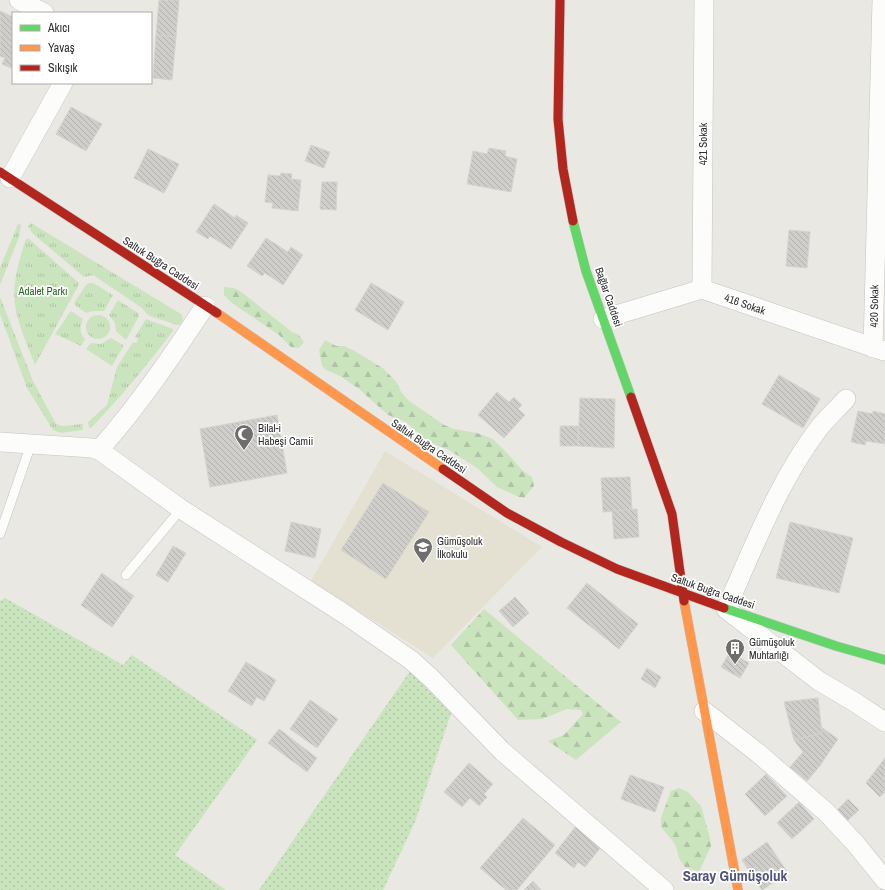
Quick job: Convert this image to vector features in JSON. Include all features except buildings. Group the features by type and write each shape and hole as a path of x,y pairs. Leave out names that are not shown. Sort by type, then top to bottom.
{"street":[{"path":"19,0 42,12"},
{"name":"Bağlar Caddesi","path":"560,0 558,119 562,161 574,226 586,271 672,514 683,594 738,890"},
{"name":"421 Sokak","path":"702,289 704,0"},
{"name":"420 Sokak","path":"879,350 882,0"},
{"path":"5,175 62,84"},
{"name":"Saltuk Buğra Caddesi","path":"5,175 205,306 507,513 561,542 617,569 726,609 836,646 885,660"},
{"path":"603,319 702,289"},
{"name":"416 Sokak","path":"702,289 879,350"},
{"path":"99,450 150,387 205,306"},
{"path":"846,399 820,427 792,468 772,507 726,609 819,681 885,722"},
{"path":"0,442 92,448 99,450 181,510 336,609 412,660 503,752 664,890"},
{"path":"704,711 758,753 826,812 855,843 885,880"}],"lane":[{"path":"0,534 31,444"},
{"path":"126,575 181,510"}],"shaded area":[{"name":"Gümüşoluk İlkokulu","path":"385,451 542,547 433,658 311,581"}],"green space":[{"path":"31,223 181,314 183,319 180,325 150,316 142,308 93,275 84,277 32,233 28,226"},
{"path":"18,224 21,225 19,237 0,285 0,268"},
{"name":"Adalet Parkı","path":"28,238 79,283 35,365 18,320 14,297 18,265 25,241"},
{"path":"89,283 93,283 113,295 104,311 93,311 86,313 75,305 74,303"},
{"path":"224,287 234,288 240,291 292,332 299,335 304,342 299,348 291,347 279,335 232,303 224,295"},
{"path":"0,297 33,381 56,424 62,426 83,424 82,430 61,433 53,430 27,388 0,314"},
{"path":"118,300 138,313 139,316 126,340 116,331 115,323 109,315"},
{"path":"71,311 83,319 81,329 85,339 81,346 55,334"},
{"path":"98,315 106,319 110,327 106,335 98,339 90,335 86,327 90,319"},
{"path":"146,319 173,329 173,331 123,393 91,428 89,427 88,422 107,405 117,367 133,342 136,343 138,339 135,337"},
{"path":"111,338 123,345 112,366 86,349 91,343 101,344"},
{"path":"325,340 336,346 344,346 353,350 384,369 397,383 401,392 409,401 444,425 454,429 477,433 493,439 523,471 532,477 534,486 524,498 497,487 477,468 449,450 427,441 406,422 388,415 359,389 340,376 326,370 322,366 319,350"},
{"path":"5,598 123,665 132,655 257,740 175,855 226,890 0,890 0,601"},
{"path":"484,609 621,722 576,760 548,741 564,735 583,714 581,710 567,709 542,719 518,720 451,645"},
{"path":"410,671 451,713 415,822 383,890 259,890"},
{"path":"679,788 688,792 701,806 710,838 711,846 699,872 685,867 680,860 672,840 661,827 661,818 671,791"}],"traffic: fast":[{"path":"573,221 586,271 631,397"},
{"path":"724,608 836,646 885,660"}],"traffic: slow":[{"path":"217,313 443,469"},
{"path":"684,601 738,890"}],"traffic: jam":[{"path":"560,0 558,119 563,169 573,221"},
{"path":"0,172 217,313"},
{"path":"631,397 672,514 684,601"},
{"path":"443,469 507,513 561,542 617,569 724,608"}],"place":[{"name":"Bilal-i Habeşi Camii","path":"244,451"},
{"name":"Gümüşoluk İlkokulu","path":"423,564"},
{"name":"Gümüşoluk Muhtarlığı","path":"735,665"}],"district":[{"name":"Saray Gümüşoluk","path":"735,876"}]}
